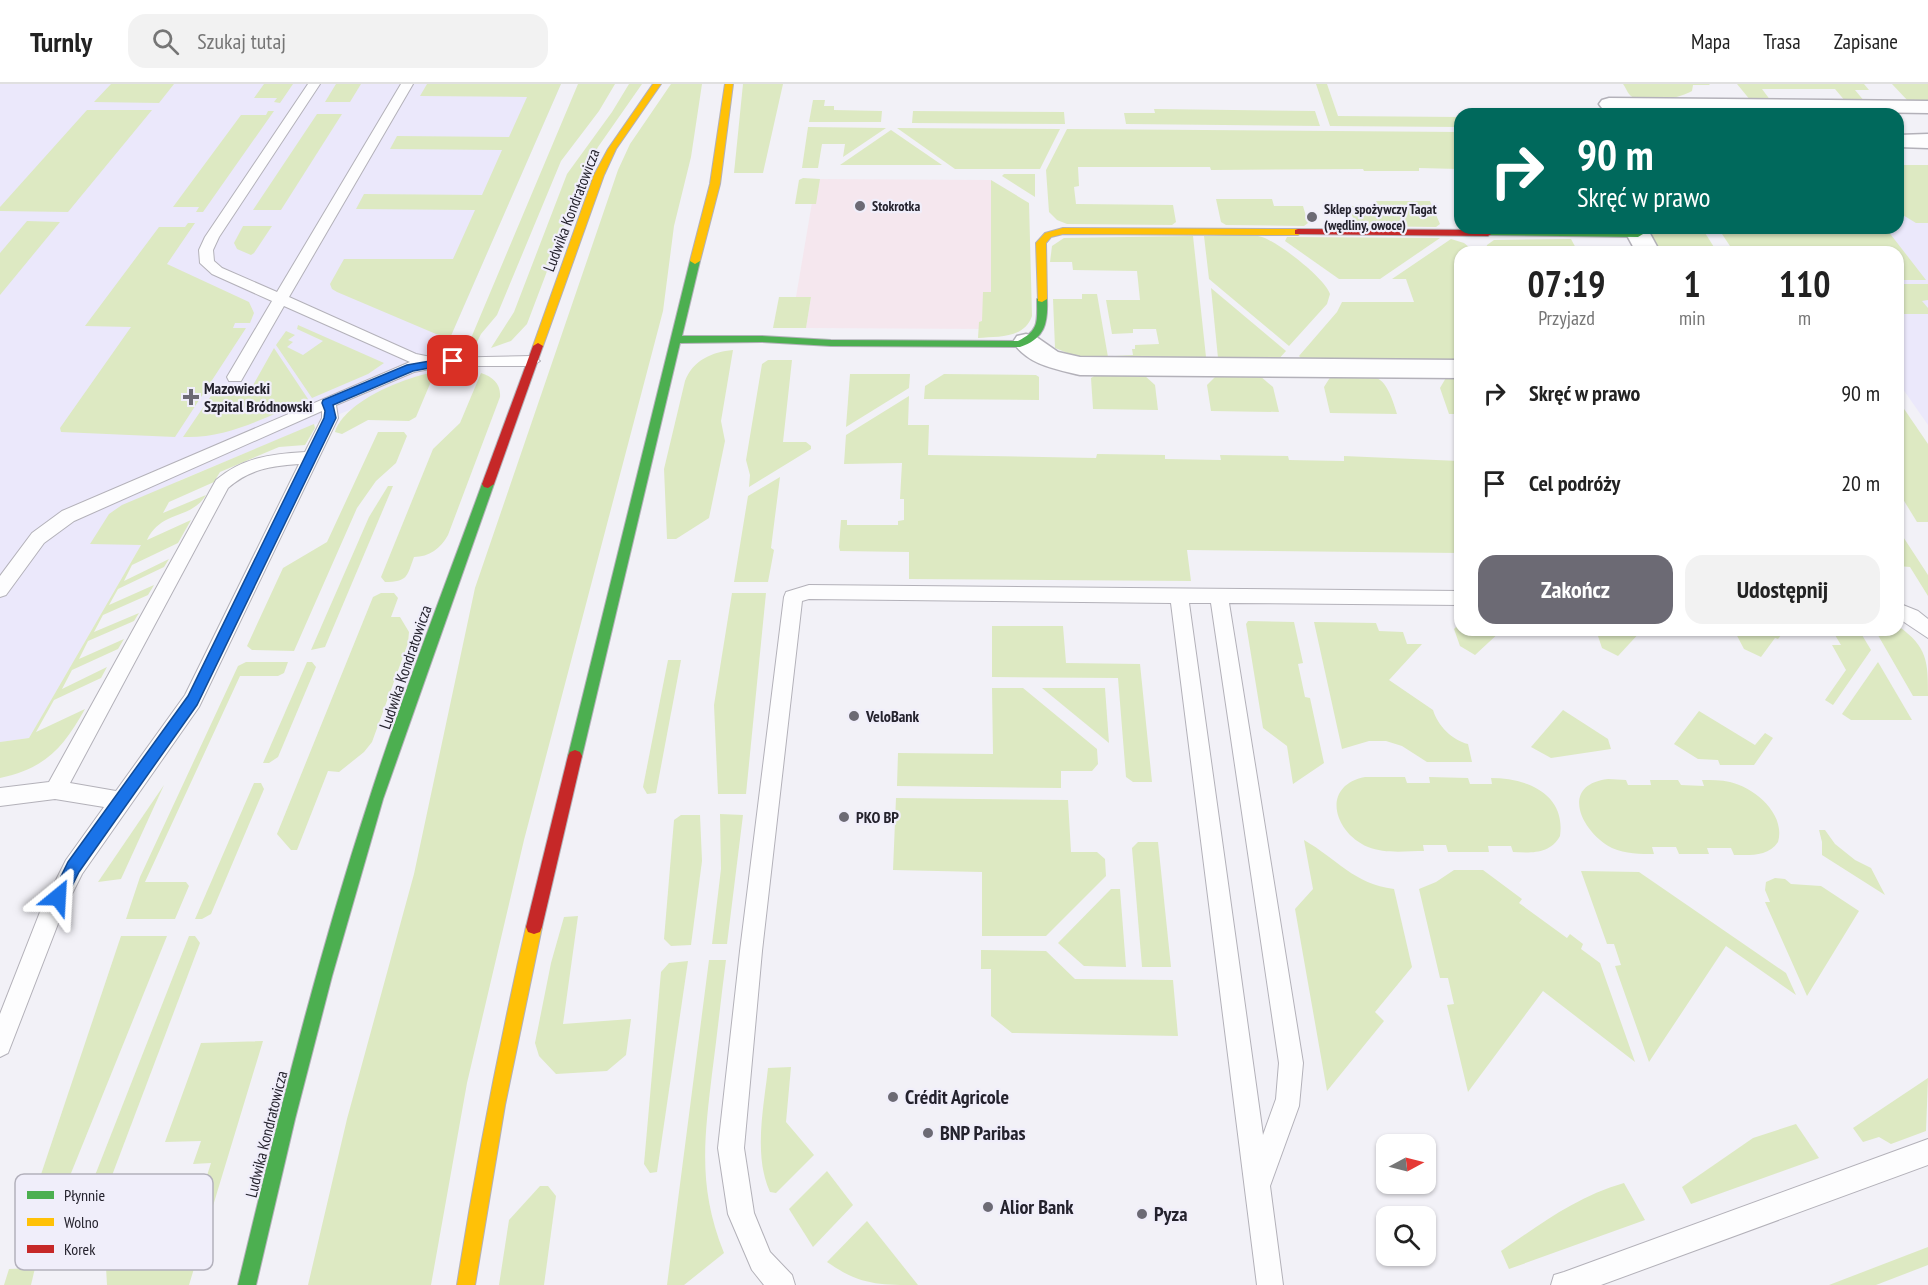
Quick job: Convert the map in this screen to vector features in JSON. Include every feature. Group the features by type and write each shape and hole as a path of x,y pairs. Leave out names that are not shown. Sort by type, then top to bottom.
{"main road":[{"name":"Ludwika Kondratowicza","path":"247,1285 286,1119 351,879 429,647 599,175 612,149 657,84"},
{"path":"466,1285 486,1151 516,1002 675,340 716,184 729,84"},
{"path":"675,340 762,339 831,343 996,345 1026,342 1037,336 1042,328 1041,243 1045,237 1057,232 1075,230 1640,238"}],"street":[{"path":"1597,84 1612,108"},
{"path":"1718,108 1928,106"},
{"path":"1904,141 1928,141"},
{"path":"1026,342 1050,359 1080,366 1454,369"}],"lane":[{"path":"314,84 224,218 206,250 207,263 211,268 413,358 438,362 532,361"},
{"path":"235,377 408,84"},
{"path":"0,590 38,538 68,516 403,370 438,362"},
{"path":"0,1045 4,1023 51,912 69,876 192,700 330,418 327,403"},
{"path":"55,790 222,484 234,472 254,462 312,457"},
{"path":"782,1285 761,1261 741,1214 731,1148 751,951 794,597 808,592 1454,598"},
{"path":"1179,596 1270,1285"},
{"path":"1219,596 1291,1063 1287,1104 1262,1167 1259,1211"},
{"path":"1904,613 1928,630"},
{"path":"0,797 55,790 121,801"},
{"path":"1564,1285 1928,1152"}],"shaded area":[{"name":"Mazowiecki Szpital Bródnowski","path":"0,84 561,84 434,375 178,481 29,738 0,742"},
{"path":"816,179 991,180 992,329 806,328 811,297 796,297"},
{"path":"1904,180 1928,180 1928,425 1904,391 1904,246 1858,246 1779,234 1904,234"}],"green space":[{"path":"111,84 174,84 159,103 94,102"},
{"path":"264,84 293,84 280,103 274,102 277,98 254,98"},
{"path":"336,84 361,84 350,102 325,102"},
{"path":"427,84 561,84 450,338 337,292 330,284 344,259 453,259 475,210 356,209 364,194 482,195 502,150 390,149 397,136 509,137 527,97 420,96"},
{"path":"578,84 615,84 599,111 561,161 497,315 481,334 473,350 466,350"},
{"path":"629,84 642,84 598,147 585,171 527,324 511,341 491,348 514,312 567,174 612,112"},
{"path":"671,84 702,84 691,157 674,226 663,311 524,840 467,1083 431,1285 308,1285 347,1119 414,874 475,588 618,170 630,144"},
{"path":"743,84 783,84 763,173 734,173"},
{"path":"1316,84 1327,84 1338,116 1454,117 1454,127 1330,126"},
{"path":"1623,84 1710,85 1693,85 1692,91 1671,99 1644,101 1631,96"},
{"path":"1737,84 1864,84 1869,90 1855,90 1865,102 1846,102 1835,89 1762,89 1771,101 1751,101"},
{"path":"1892,84 1928,84 1928,102 1909,102"},
{"path":"813,100 825,100 824,106 834,106 834,110 882,111 881,122 809,122"},
{"path":"1154,109 1315,111 1320,126 1126,124 1124,113 1155,113"},
{"path":"87,110 152,110 68,212 0,211 0,207"},
{"path":"268,111 274,111 203,212 196,212 199,207 173,207 241,115 266,115"},
{"path":"913,111 1064,112 1065,124 912,123"},
{"path":"317,114 342,114 281,210 253,210"},
{"path":"808,127 886,128 843,157 845,144 822,144 818,168 802,168"},
{"path":"897,128 1060,129 1040,169 955,169"},
{"path":"1067,129 1454,132 1454,169 1364,171 1363,169 1211,170 1210,167 1078,167 1079,186 1074,187 1076,204 1173,205 1176,222 1172,225 1067,224 1057,220 1049,212 1046,170"},
{"path":"891,130 942,165 840,165"},
{"path":"1904,165 1928,165 1928,223 1916,223 1904,216"},
{"path":"1004,174 1035,174 1035,197 1002,176"},
{"path":"803,178 820,179 816,204 795,204 799,180"},
{"path":"991,180 1029,203 1032,316 1023,329 1017,333 978,338 979,322 982,321 983,292 991,292"},
{"path":"1216,199 1272,199 1274,206 1303,206 1308,223 1304,226 1226,225 1221,222"},
{"path":"1376,201 1430,201 1440,224 1436,227 1359,226 1355,224 1349,206 1378,206"},
{"path":"27,221 60,222 0,295 0,253"},
{"path":"188,223 195,223 167,264 249,302 254,313 250,323 235,323 233,328 246,328 175,437 61,432 60,428 131,327 85,326 159,227 185,227"},
{"path":"243,226 272,226 251,255 237,249 234,243"},
{"path":"1648,234 1706,234 1713,246 1652,246 1646,236"},
{"path":"1722,234 1890,234 1900,246 1730,246"},
{"path":"1248,235 1269,240 1300,261 1320,279 1330,294 1327,304 1289,346 1209,279 1204,236"},
{"path":"1193,236 1206,357 1202,360 1115,358 1115,356 1133,355 1132,349 1135,349 1135,345 1159,344 1156,329 1133,329 1133,333 1112,334 1106,300 1140,300 1137,271 1073,270 1072,262 1050,262 1052,246 1064,238"},
{"path":"1287,237 1440,238 1380,279 1339,279 1285,241"},
{"path":"1451,239 1468,246 1454,246 1454,362 1304,361 1299,356 1337,312 1342,302 1414,302 1406,279 1392,279"},
{"path":"1571,239 1575,246 1487,246 1494,240"},
{"path":"1904,252 1926,280 1904,280"},
{"path":"1904,284 1928,284 1928,300 1922,301 1928,308 1928,314 1904,314"},
{"path":"1211,288 1286,351 1277,361 1223,361 1218,358"},
{"path":"1082,294 1097,294 1108,357 1105,360 1085,360 1055,348 1053,299 1082,299"},
{"path":"779,297 811,297 806,328 773,328"},
{"path":"298,325 384,363 368,374 312,398 276,345 286,331 295,335 288,340 293,342 287,347 303,355 323,341 297,329"},
{"path":"274,348 308,399 232,430 200,437 183,437 217,387 252,387"},
{"path":"733,350 721,421 725,441 709,518 676,539 667,539 664,469 685,381 688,374 704,358"},
{"path":"768,360 792,360 783,442 806,442 811,449 749,487 750,475 746,460 762,364"},
{"path":"435,372 416,417 409,421 368,420 342,434 335,432 351,410 378,392 408,379"},
{"path":"481,373 495,382 499,388 500,397 448,535 434,551 414,557 406,577 398,581 385,582 381,577 433,449 460,423"},
{"path":"850,374 910,374 909,388 846,427"},
{"path":"944,374 1036,375 1039,377 1039,400 924,399 925,386"},
{"path":"1096,375 1144,375 1155,385 1158,410 1093,409 1091,378"},
{"path":"1217,375 1260,376 1273,387 1279,412 1211,411 1207,385"},
{"path":"1358,375 1375,377 1382,381 1397,414 1330,413 1324,387 1331,376"},
{"path":"1447,376 1454,376 1454,414 1449,414 1440,388"},
{"path":"909,396 908,425 929,425 928,455 1096,458 1097,454 1165,455 1165,459 1221,460 1220,455 1288,456 1289,460 1344,461 1344,456 1454,461 1454,553 1187,550 1191,581 909,579 909,552 840,551 841,520 847,520 847,525 898,525 898,521 904,520 904,499 900,499 902,463 844,464 846,435"},
{"path":"1904,409 1928,444 1928,522 1917,522 1904,501"},
{"path":"314,424 315,428 305,445 279,447 220,472 214,482 169,502 163,513 206,495 200,503 168,519 153,530 147,540 191,520 178,543 132,565 124,581 169,559 164,567 118,589 109,605 154,585 148,595 103,615 94,632 139,613 134,621 88,641 79,659 124,639 118,649 72,670 62,689 107,667 101,678 54,700 36,732 85,709 69,735 41,762 16,774 0,778 0,742 29,738 141,545 90,544 109,514 122,505"},
{"path":"378,432 404,432 407,436 396,463 376,481 357,508 294,651 252,650 247,646 283,568 327,542"},
{"path":"780,477 771,548 774,550 768,582 734,582 748,496"},
{"path":"388,486 393,486 325,647 311,650 369,517"},
{"path":"1904,538 1928,575 1928,596 1910,567 1904,566"},
{"path":"381,593 394,593 398,598 391,617 400,617 409,632 408,643 372,742 364,752 339,772 328,771 297,850 291,850 277,834 373,597"},
{"path":"732,593 766,593 746,794 718,794 714,705"},
{"path":"1248,621 1294,622 1303,663 1298,664 1305,697 1310,698 1324,763 1293,784 1287,746 1263,728 1246,624"},
{"path":"1314,622 1376,623 1379,631 1403,632 1407,644 1422,644 1389,680 1433,710 1438,722 1446,732 1468,744 1472,762 1427,762 1402,746 1386,741 1369,741 1342,749"},
{"path":"992,626 1063,626 1066,663 1140,664 1152,782 1133,782 1126,777 1118,678 992,677"},
{"path":"1904,631 1921,648 1928,674 1928,696 1913,696 1878,636 1904,636"},
{"path":"1456,636 1496,636 1475,655 1460,646"},
{"path":"1598,636 1636,636 1618,656 1602,648"},
{"path":"1737,636 1780,636 1778,639 1775,638 1761,657 1744,649"},
{"path":"1836,636 1863,636 1871,650 1833,705 1825,700 1846,670 1832,645 1841,645"},
{"path":"668,660 681,660 656,793 647,794 643,787"},
{"path":"246,662 288,662 284,673 278,676 240,676 145,882 186,882 189,886 175,919 126,919 140,877 238,666"},
{"path":"307,662 312,662 316,667 278,757 269,763 263,763"},
{"path":"1878,662 1912,720 1851,720 1842,714"},
{"path":"992,688 1023,688 1097,749 1098,764 1092,771 1061,771 1061,788 897,786 898,753 993,754"},
{"path":"1042,688 1105,688 1109,743"},
{"path":"1563,710 1608,739 1611,749 1551,758 1531,747"},
{"path":"1699,711 1755,745 1765,733 1773,738 1754,765 1720,765 1718,760 1698,759 1674,744"},
{"path":"1365,777 1405,777 1407,783 1430,783 1429,777 1468,778 1470,784 1492,784 1491,778 1517,781 1541,791 1550,799 1557,809 1560,836 1551,846 1534,852 1513,852 1511,846 1488,846 1489,852 1448,852 1446,845 1423,845 1424,851 1381,851 1356,840 1340,821 1337,810 1337,799 1342,790 1351,782"},
{"path":"1608,779 1626,780 1628,785 1651,785 1650,780 1678,780 1681,785 1704,786 1702,780 1706,780 1727,781 1740,785 1758,796 1773,812 1779,832 1778,842 1764,853 1752,855 1734,855 1731,848 1707,848 1709,854 1679,854 1676,847 1652,847 1654,854 1617,850 1601,841 1592,832 1580,810 1579,800 1583,790 1593,783"},
{"path":"254,783 261,783 264,789 211,914 202,919 195,919"},
{"path":"164,785 121,879 98,882"},
{"path":"896,798 1068,800 1071,852 1097,852 1105,859 1106,876 1046,936 982,936 982,872 893,870"},
{"path":"720,814 743,815 727,944 712,944 721,869"},
{"path":"681,815 700,815 702,861 691,945 671,946 664,939 674,820"},
{"path":"1819,830 1825,830 1835,844 1855,860 1871,868 1885,895 1822,855"},
{"path":"1304,840 1346,870 1368,882 1394,889 1412,967 1375,1012 1384,1021 1327,1091 1295,909 1313,889"},
{"path":"1138,842 1158,842 1171,967 1142,967 1132,848"},
{"path":"1454,870 1483,870 1522,899 1519,903 1567,938 1570,934 1583,944 1581,949 1600,963 1635,1062 1543,991 1468,1092 1447,1005 1454,1004 1448,978 1440,978 1419,889 1436,882"},
{"path":"1581,871 1639,872 1786,973 1796,995 1726,946 1649,1062 1615,966 1621,965 1614,944 1607,944"},
{"path":"1775,878 1785,879 1791,884 1821,886 1859,911 1807,996 1765,902 1770,902 1765,890 1766,882"},
{"path":"1111,889 1120,889 1126,967 1084,966 1058,943"},
{"path":"578,916 563,1024 631,1019 626,1055 607,1071 556,1074 539,1056 535,1043 551,963 564,917"},
{"path":"121,936 167,936 71,1174 41,1174"},
{"path":"189,936 195,936 200,943 113,1174 96,1174"},
{"path":"981,950 1046,951 1075,979 1173,980 1178,1036 1012,1033 991,1016 991,969 981,969"},
{"path":"709,960 726,960 705,1143 710,1207 724,1253 684,1285 667,1285"},
{"path":"688,961 657,1172 650,1173 644,1164 661,972 669,963"},
{"path":"263,1041 213,1206 213,1174 207,1174 211,1163 193,1164 201,1141 165,1142 201,1043"},
{"path":"791,1067 786,1122 814,1155 776,1193 770,1192 762,1162 761,1130 764,1098 768,1068"},
{"path":"1928,1078 1926,1131 1891,1144 1879,1137 1863,1142 1853,1128"},
{"path":"1796,1124 1819,1158 1691,1204 1682,1187 1753,1138"},
{"path":"827,1171 853,1205 813,1247 789,1209"},
{"path":"1624,1183 1645,1220 1509,1269 1501,1251 1575,1203"},
{"path":"540,1186 548,1186 556,1196 544,1285 499,1285 509,1220"},
{"path":"867,1221 918,1285 870,1282 839,1270 827,1262"},
{"path":"1928,1247 1928,1265 1876,1285 1829,1285"},
{"path":"9,1269 35,1270 31,1285 4,1285"},
{"path":"106,1270 194,1270 189,1285 107,1285"}],"traffic: fast":[{"path":"575,756 695,261"},
{"path":"675,340 762,339 831,343 1020,344 1034,336 1041,327 1042,299"},
{"path":"247,1285 286,1119 324,976 376,799 488,484"}],"traffic: slow":[{"path":"538,346 599,175 612,149 657,84"},
{"path":"695,261 715,184 729,84"},
{"path":"1042,299 1041,243 1048,235 1063,231 1298,232"},
{"path":"466,1285 496,1105 534,927"}],"traffic: jam":[{"path":"1298,232 1454,233"},
{"path":"488,484 538,346"},
{"path":"534,927 575,756"}],"place":[{"name":"Stokrotka","path":"860,206"},
{"name":"Sklep spożywczy Tagat (wędliny, owoce)","path":"1312,217"},
{"name":"Mazowiecki Szpital Bródnowski","path":"191,397"},
{"name":"VeloBank","path":"854,716"},
{"name":"PKO BP","path":"844,817"},
{"name":"Crédit Agricole","path":"893,1097"},
{"name":"BNP Paribas","path":"928,1133"},
{"name":"Alior Bank","path":"988,1207"},
{"name":"Pyza","path":"1142,1214"}],"route":[{"path":"58,897 74,867 192,700 330,418 327,403 411,367 453,361"}]}
